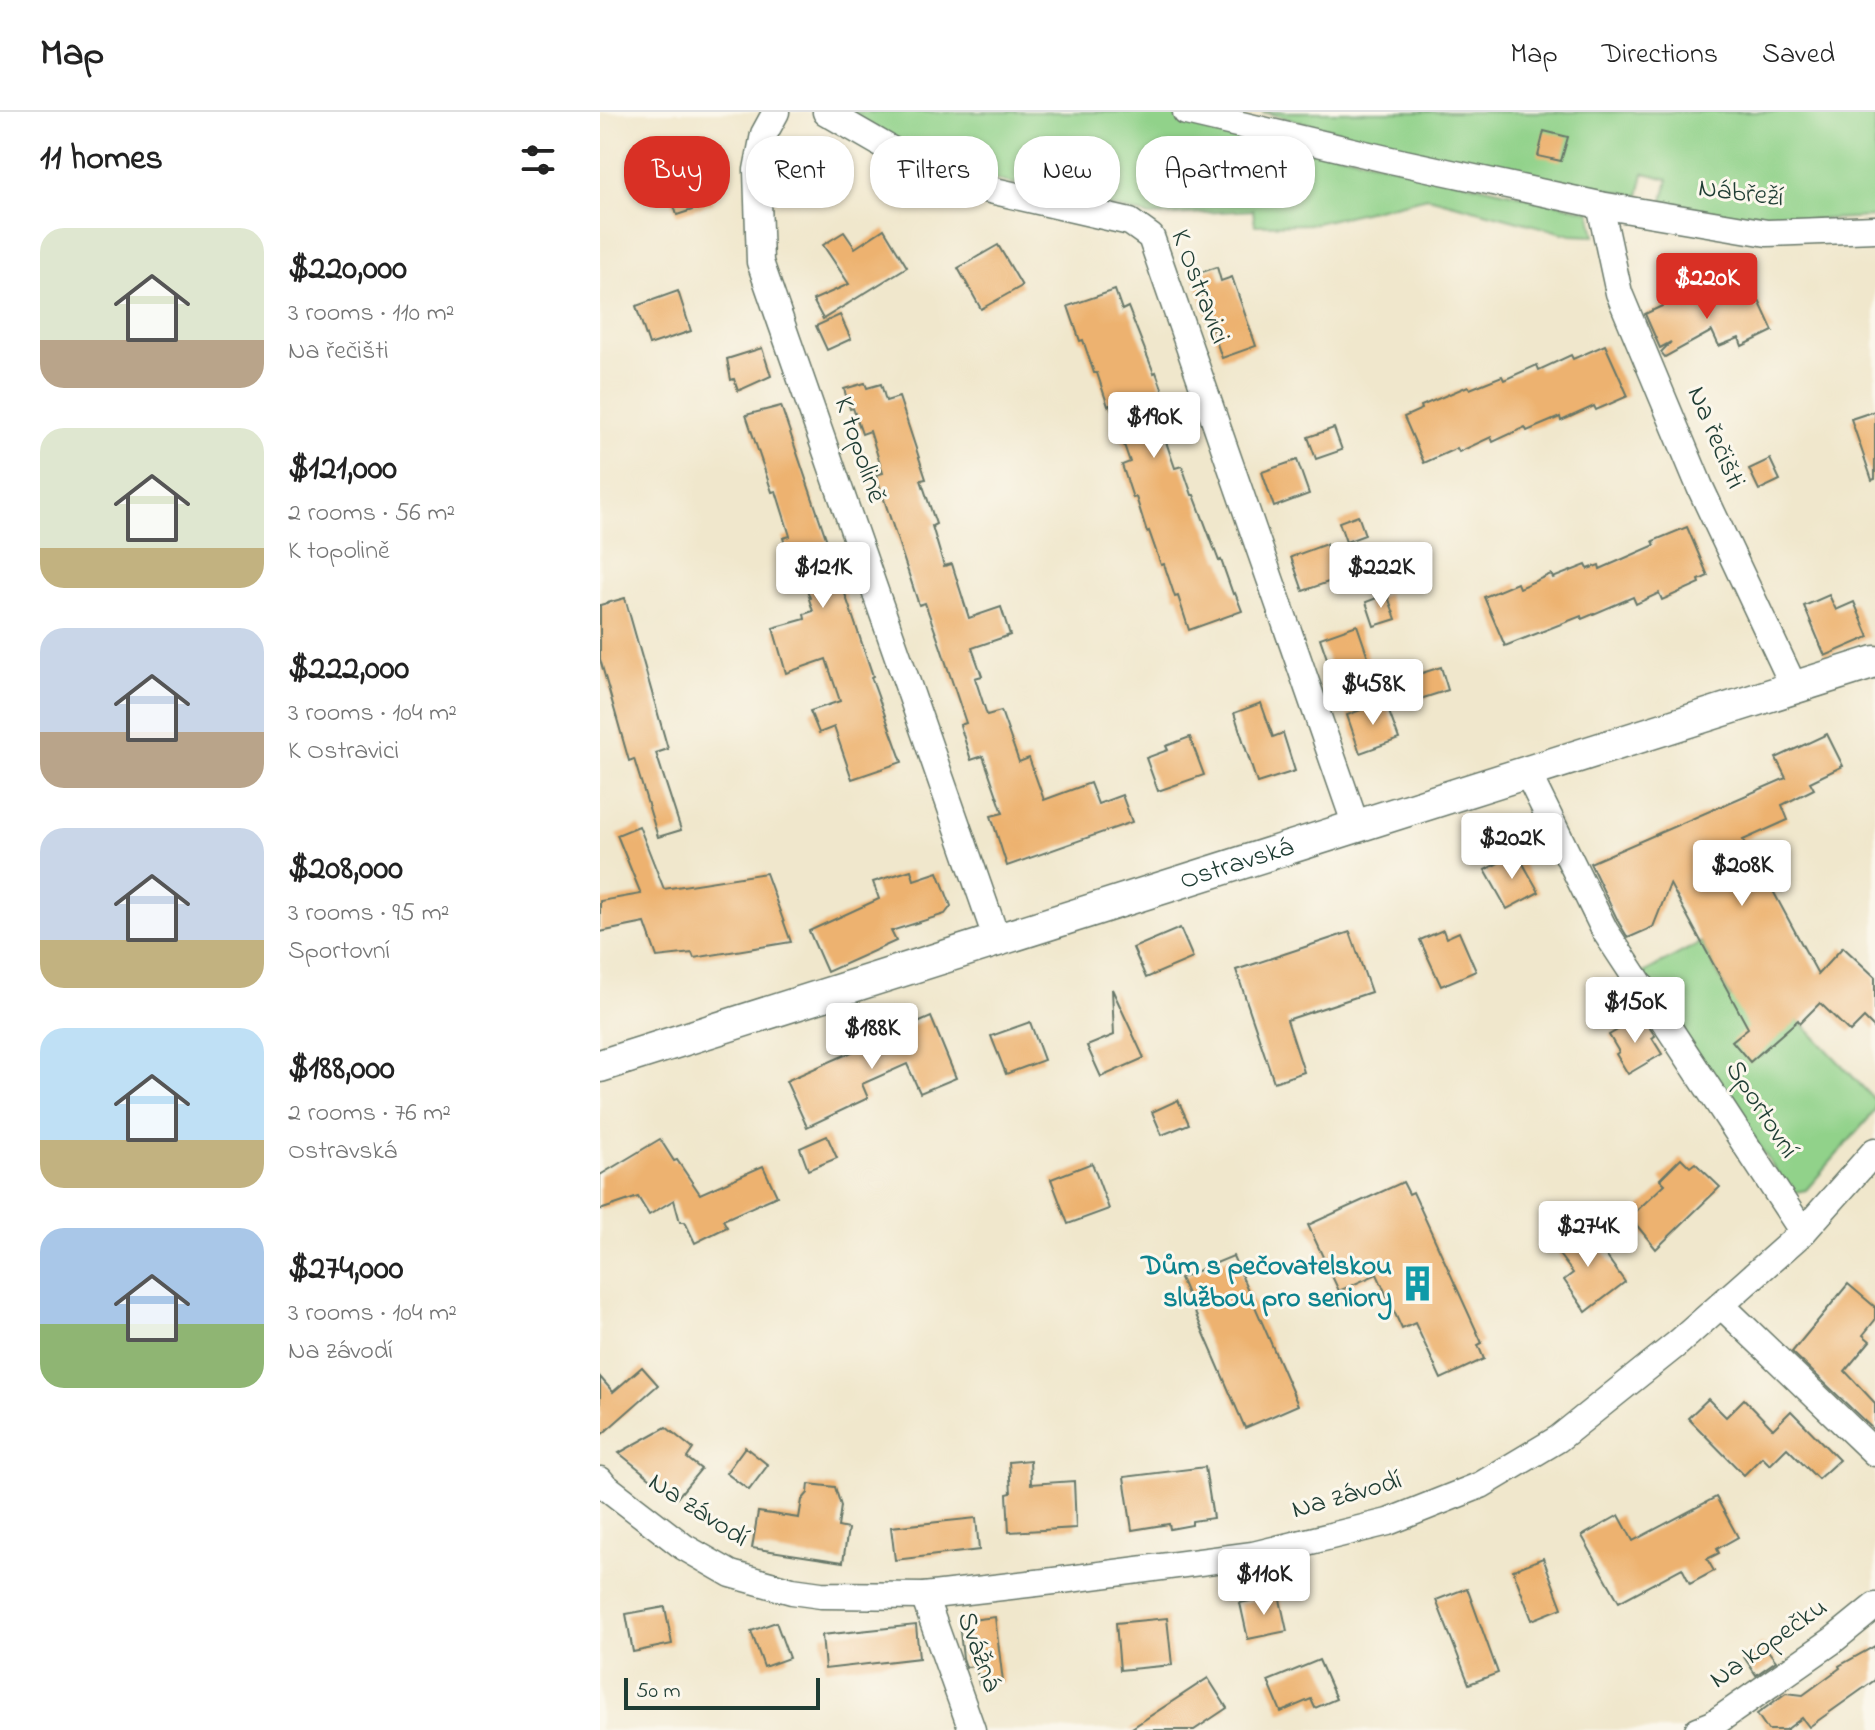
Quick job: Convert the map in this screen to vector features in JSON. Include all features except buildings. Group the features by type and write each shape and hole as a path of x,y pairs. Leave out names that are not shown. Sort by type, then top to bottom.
{"street":[{"name":"K topolině","path":"776,112 764,134 757,170 760,262 997,940"},
{"name":"K Ostravici","path":"826,112 942,179 1130,222 1151,237 1356,826"},
{"name":"Nábřeží","path":"1186,112 1600,205 1767,233 1875,229"},
{"name":"Na řečišti","path":"1600,205 1619,293 1700,487 1794,687"},
{"name":"Ostravská","path":"600,1066 1875,662"},
{"name":"Sportovní","path":"1527,772 1605,931 1803,1232"},
{"name":"Na závodí","path":"600,1480 684,1547 731,1574 792,1591 821,1595 924,1596 1054,1581 1253,1555 1388,1522 1481,1485 1558,1439 1678,1343 1803,1232 1875,1151"},
{"path":"1721,1305 1875,1453"},
{"name":"Svážná","path":"924,1596 972,1730"},
{"name":"Na kopečku","path":"1709,1728 1832,1641 1875,1606"}],"green space":[{"path":"846,112 1167,112 1262,136 1136,136 1136,208 1315,208 1315,148 1590,211 1595,236 1571,235 1428,197 1312,224 1255,225 1253,210 1151,216 1117,208 1120,208 1120,136 1014,136 1014,184 998,180 998,136 888,136"},
{"path":"1262,112 1875,112 1875,217 1757,222 1663,201 1668,179 1644,173 1639,196 1568,181 1565,188"},
{"path":"1701,942 1731,998 1774,994 1875,1100 1875,1111 1806,1190 1791,1193 1641,974"}],"place":[{"name":"Dům s pečovatelskou službou pro seniory","path":"1418,1283"}]}
